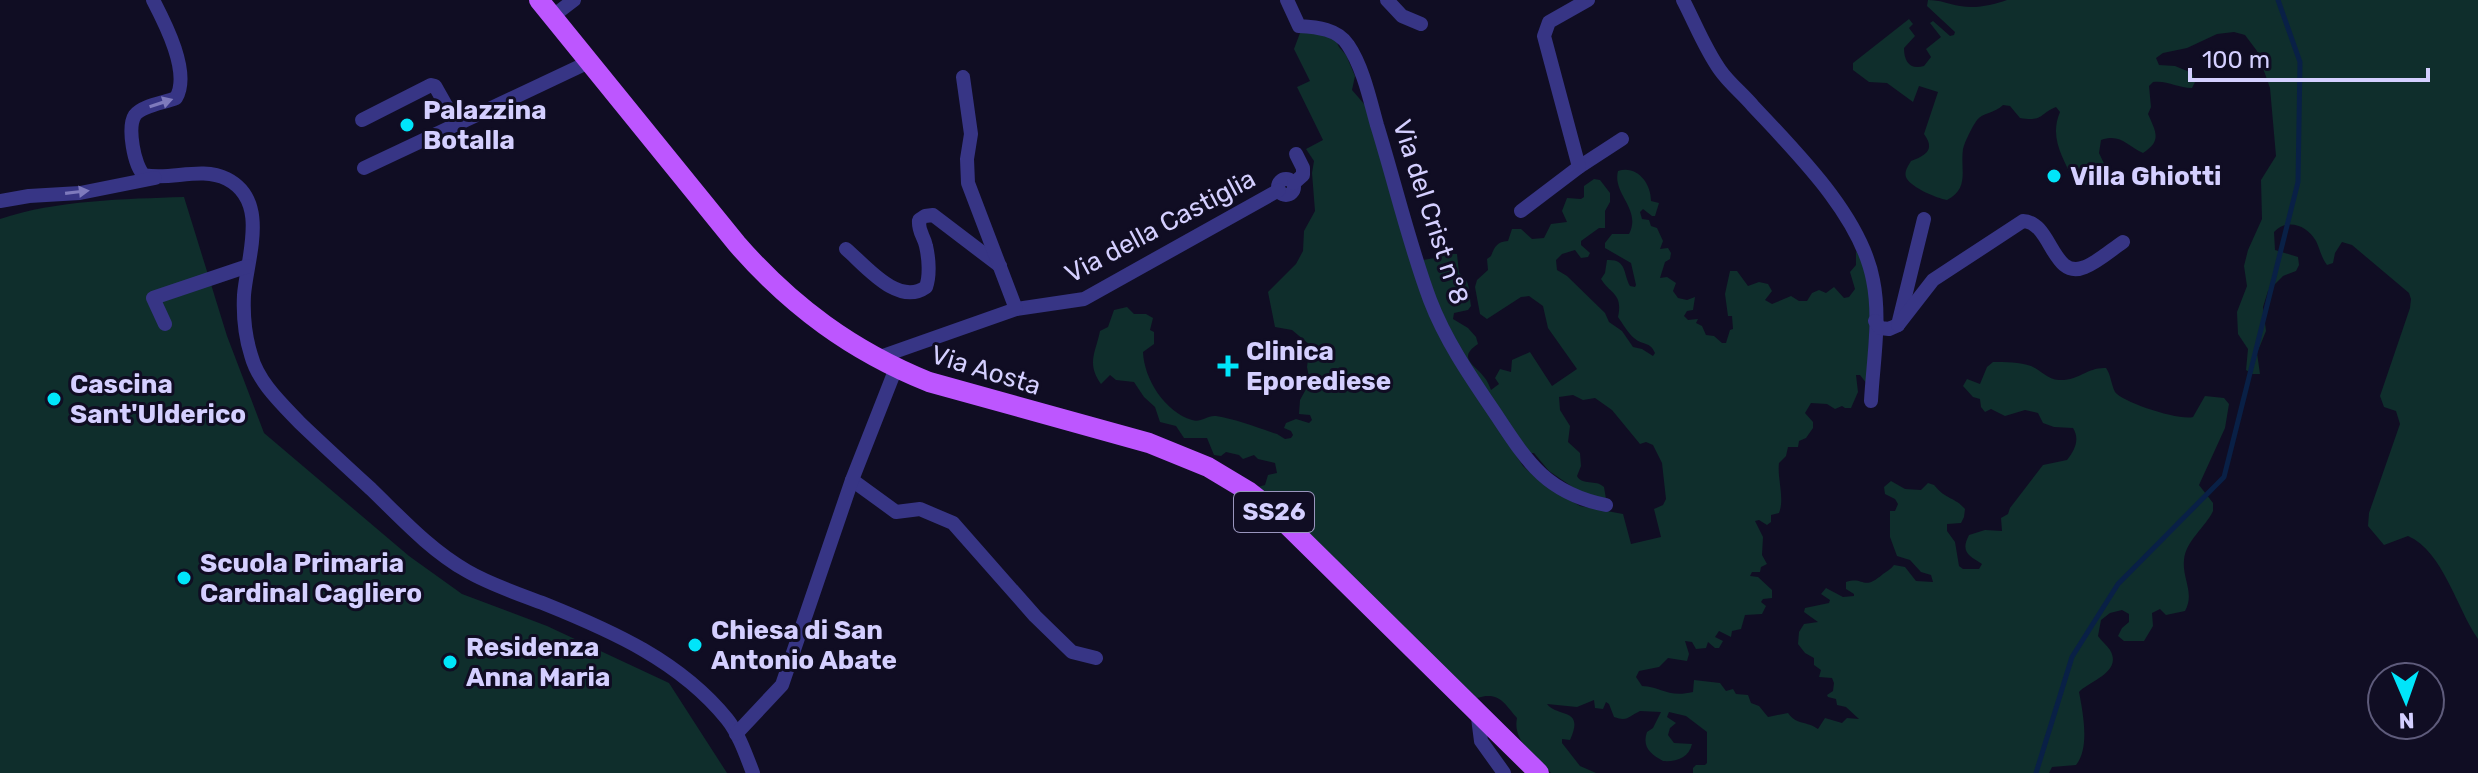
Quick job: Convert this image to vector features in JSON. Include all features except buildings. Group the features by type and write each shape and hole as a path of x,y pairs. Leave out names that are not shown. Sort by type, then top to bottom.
{"main road":[{"name":"Via Aosta","path":"539,0 763,274 832,333 896,368 975,396 1149,443 1228,478 1294,530 1539,773"}],"street":[{"path":"153,0 171,34 180,89 176,98 135,115 132,124 138,170 155,178"},
{"path":"553,16 574,0"},
{"name":"Via del Crist n°8","path":"1287,0 1299,26 1337,33 1348,44 1370,101 1430,301 1459,359 1527,462 1563,492 1606,505"},
{"path":"1387,0 1402,16 1421,24"},
{"path":"1579,167 1544,36 1549,22 1588,0"},
{"path":"1683,0 1720,70 1792,147 1849,222 1873,276 1876,300 1871,401"},
{"path":"364,168 589,62"},
{"path":"963,77 971,134 967,159 968,183 1016,309"},
{"path":"362,120 431,85 435,86 457,125"},
{"path":"1521,211 1622,139"},
{"name":"Via della Castiglia","path":"877,358 1016,309 1084,299 1279,190 1282,179 1294,183 1303,175 1296,154"},
{"path":"0,201 80,193 155,178 204,173 226,178 240,189 250,203 254,219 244,297 245,331 260,377 300,422 420,536 450,560 488,581 592,623 679,672 729,720 753,773"},
{"path":"846,249 891,288 905,292 921,291 926,287 929,275 926,244 918,230 919,220 933,215 1001,266"},
{"path":"1898,325 1924,219"},
{"path":"1875,321 1880,328 1889,329 1898,325 1933,280 2023,221 2038,226 2061,263 2074,268 2083,268 2123,242"},
{"path":"165,324 153,298 248,266"},
{"path":"736,734 782,685 852,480 896,368"},
{"path":"852,480 914,525"},
{"path":"896,512 920,509 953,523 1035,616 1072,652 1096,658"},
{"path":"1477,710 1481,741 1504,773"}],"green space":[{"path":"1928,0 1972,7 2007,0 2478,0 2478,639 2431,554 2408,536 2384,545 2368,526 2369,513 2400,424 2396,411 2384,407 2380,396 2410,308 2409,293 2352,245 2342,242 2333,263 2327,265 2312,235 2302,227 2285,225 2274,232 2275,250 2298,257 2299,265 2296,271 2283,276 2268,291 2263,307 2266,331 2257,353 2260,374 2246,370 2248,349 2238,334 2237,312 2247,286 2244,266 2248,250 2262,219 2261,180 2276,156 2270,88 2257,51 2245,35 2234,32 2217,34 2156,58 2159,65 2175,66 2192,73 2195,82 2192,88 2158,82 2149,86 2151,107 2148,114 2155,140 2143,153 2119,139 2101,140 2099,153 2108,172 2103,183 2089,186 2073,180 2057,139 2060,112 2056,107 2037,118 2027,119 2020,118 2010,106 2003,105 1979,118 1973,126 1963,149 1959,190 1947,200 1919,189 1907,179 1906,174 1911,161 1928,151 1929,144 1924,134 1938,92 1919,86 1913,102 1887,83 1869,82 1853,70 1853,63 1909,19 1913,24 1909,28 1915,36 1904,48 1905,57 1912,66 1924,66 1931,57 1926,49 1941,37 1930,23 1933,21 1950,36 1955,32 1927,6"},
{"path":"1311,31 1335,39 1346,55 1355,76 1352,90 1365,105 1426,303 1453,359 1523,466 1542,483 1580,506 1623,514 1631,544 1661,537 1654,509 1663,505 1666,499 1662,463 1653,445 1646,442 1640,444 1612,410 1595,398 1559,397 1560,410 1570,426 1568,442 1580,453 1581,466 1577,476 1582,481 1604,487 1606,499 1574,492 1571,486 1549,471 1534,453 1526,453 1459,350 1435,300 1423,260 1439,254 1457,254 1459,273 1468,283 1471,306 1468,310 1454,313 1453,319 1476,337 1478,344 1469,353 1469,361 1491,390 1499,384 1495,378 1500,369 1511,372 1512,360 1530,352 1552,386 1577,369 1548,328 1543,306 1529,296 1521,297 1487,319 1480,314 1475,287 1477,280 1488,270 1487,259 1497,245 1508,241 1512,229 1521,229 1532,239 1544,238 1551,224 1567,222 1562,211 1567,198 1584,197 1584,186 1594,179 1600,180 1610,193 1610,202 1605,211 1605,228 1599,228 1581,241 1590,253 1588,257 1581,258 1575,250 1562,254 1556,260 1557,270 1605,313 1609,322 1622,331 1633,347 1653,356 1655,353 1628,331 1618,317 1617,299 1601,279 1607,260 1613,260 1621,264 1630,286 1636,285 1631,263 1605,248 1612,234 1629,234 1632,225 1630,209 1619,187 1618,171 1637,173 1649,188 1651,201 1659,203 1655,216 1643,209 1640,212 1642,219 1649,220 1651,226 1657,228 1663,241 1660,249 1668,248 1671,253 1660,278 1667,277 1676,283 1673,291 1678,298 1687,300 1695,297 1693,310 1687,311 1684,316 1688,320 1698,319 1696,323 1702,326 1706,335 1714,336 1722,343 1726,343 1733,329 1725,294 1730,271 1737,271 1748,286 1759,282 1768,284 1772,291 1765,300 1772,304 1791,296 1807,301 1812,293 1819,290 1826,293 1834,287 1844,298 1849,297 1855,289 1850,272 1856,265 1856,251 1872,276 1867,384 1860,375 1856,375 1858,392 1851,408 1842,406 1835,409 1827,404 1811,403 1805,413 1813,422 1813,428 1806,438 1799,441 1798,447 1788,447 1786,456 1779,463 1779,513 1771,515 1771,522 1767,525 1755,521 1763,537 1762,555 1767,564 1761,567 1760,572 1752,572 1750,576 1758,577 1772,590 1772,598 1761,602 1766,606 1762,614 1745,615 1741,629 1732,631 1731,637 1719,631 1715,637 1723,641 1719,648 1708,642 1706,648 1696,649 1692,642 1685,641 1689,654 1687,661 1668,658 1659,667 1639,671 1636,677 1642,686 1684,694 1693,692 1694,680 1720,683 1726,691 1733,689 1736,694 1748,695 1751,703 1759,706 1768,717 1788,713 1818,729 1825,718 1842,723 1847,718 1859,719 1846,707 1837,705 1836,699 1828,697 1833,691 1832,678 1819,677 1821,670 1814,665 1814,658 1798,644 1799,632 1804,624 1818,622 1804,612 1805,608 1829,603 1830,600 1821,594 1826,588 1843,597 1854,596 1846,589 1846,582 1871,582 1894,565 1905,567 1916,581 1933,582 1931,575 1921,572 1910,560 1897,556 1890,537 1890,511 1895,511 1898,504 1885,494 1884,487 1891,481 1905,489 1921,490 1928,483 1961,505 1965,509 1961,523 1947,524 1947,531 1955,542 1959,566 1979,569 1982,564 1966,550 1969,535 1985,530 2002,531 2001,518 2008,514 2043,465 2067,460 2074,448 2076,436 2073,428 2043,423 2038,413 2025,410 2005,416 1991,409 1985,412 1980,399 1973,397 1963,386 1967,379 1980,384 1987,367 1993,362 2027,365 2059,380 2106,368 2115,392 2120,396 2176,416 2193,417 2205,396 2224,398 2229,404 2225,428 2199,485 2213,503 2213,511 2185,553 2188,604 2185,611 2166,615 2160,609 2152,613 2153,626 2144,641 2124,641 2118,636 2129,622 2129,614 2122,610 2110,613 2101,620 2098,636 2110,650 2112,664 2109,670 2079,692 2084,740 2076,765 2052,767 2049,773 1693,773 1696,765 1707,763 1707,732 1686,716 1669,712 1667,717 1676,723 1668,735 1674,743 1692,744 1688,753 1673,761 1663,761 1646,746 1647,732 1653,728 1661,712 1640,711 1622,719 1614,717 1606,702 1603,709 1595,708 1594,700 1577,707 1547,704 1572,718 1574,730 1570,740 1562,739 1562,743 1580,766 1596,773 1551,773 1522,742 1516,727 1517,718 1504,703 1491,696 1477,698 1258,487 1265,485 1268,475 1277,473 1275,463 1254,455 1243,459 1226,452 1221,456 1214,455 1207,438 1184,438 1176,426 1160,422 1155,407 1134,382 1116,380 1110,375 1101,384 1093,364 1100,331 1108,327 1114,310 1127,307 1134,314 1146,314 1153,318 1150,330 1154,332 1154,344 1143,352 1147,373 1165,402 1182,416 1195,421 1213,416 1224,417 1285,439 1293,435 1284,428 1286,423 1296,419 1309,423 1312,420 1310,415 1299,414 1300,400 1310,382 1307,367 1310,345 1292,330 1275,327 1268,292 1296,264 1303,251 1304,231 1315,211 1314,161 1306,149 1323,140 1297,87 1310,81 1294,49 1300,33"},
{"path":"184,197 227,336 264,433 409,556 462,594 547,626 669,683 727,773 0,773 0,219 67,204"}],"waterway":[{"path":"2036,773 2072,657 2118,584 2224,477 2298,182 2300,62 2278,0"}],"place":[{"name":"Palazzina Botalla","path":"407,125"},
{"name":"Villa Ghiotti","path":"2054,176"},
{"name":"Clinica Eporediese","path":"1228,366"},
{"name":"Cascina Sant'Ulderico","path":"54,399"},
{"name":"Scuola Primaria Cardinal Cagliero","path":"184,578"},
{"name":"Chiesa di San Antonio Abate","path":"695,645"},
{"name":"Residenza Anna Maria","path":"450,662"}]}
